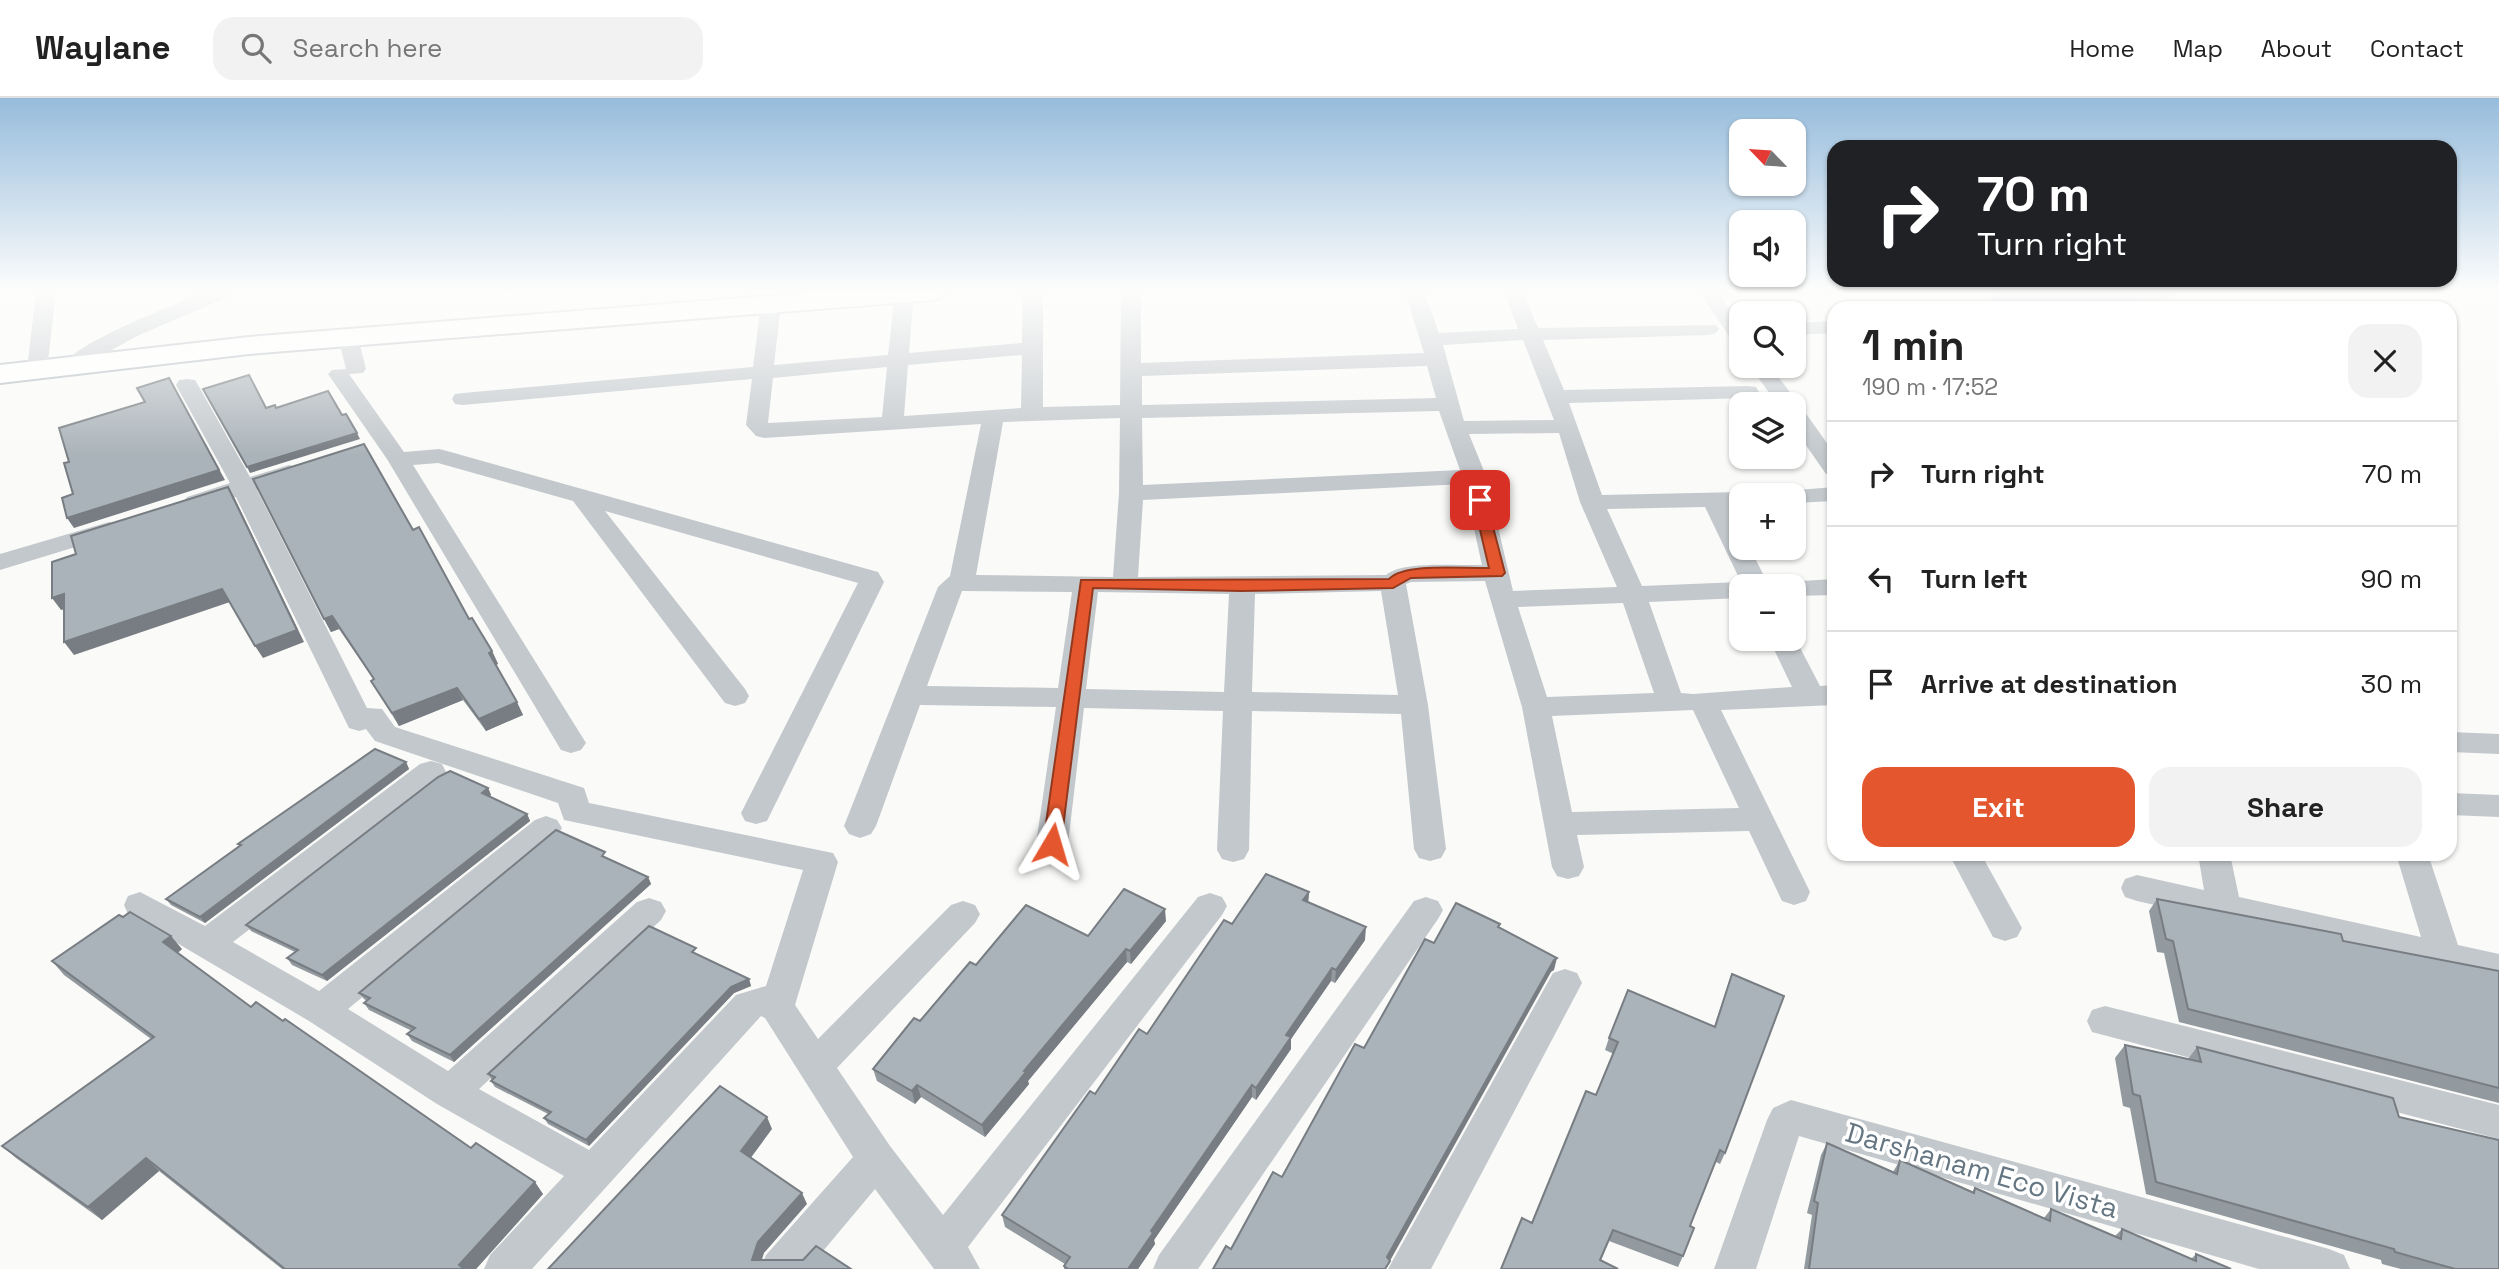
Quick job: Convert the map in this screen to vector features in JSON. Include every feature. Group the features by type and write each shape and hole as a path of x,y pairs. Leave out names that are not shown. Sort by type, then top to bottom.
{"main road":[{"path":"0,374 76,362 243,347"}],"street":[{"path":"37,369 40,347"},
{"path":"76,362 100,347"},
{"path":"348,347 347,371 392,450 572,743"},
{"path":"766,347 757,425 764,432 1032,414 1448,404"},
{"path":"892,423 898,347"},
{"path":"1125,585 1131,493 1129,411 1132,347"},
{"path":"1433,347 1455,428 1474,476 1503,600 1536,707 1568,867"},
{"path":"1132,370 1454,347"},
{"path":"1534,347 1568,426 1592,502 1633,595 1671,703"},
{"path":"463,399 1032,348 1032,414"},
{"path":"187,385 366,719 385,734 573,796 575,813 822,862 778,1007"},
{"path":"1555,397 1729,392"},
{"path":"962,582 993,417"},
{"path":"1455,428 1568,426"},
{"path":"1806,430 1827,459"},
{"path":"359,449 439,456 869,578 872,582 756,813"},
{"path":"176,507 308,466"},
{"path":"1131,493 1474,476"},
{"path":"1806,495 1827,494"},
{"path":"580,495 735,695"},
{"path":"1592,502 1729,500"},
{"path":"1714,501 1750,574"},
{"path":"0,562 137,520"},
{"path":"860,826 951,587 962,582 1241,586 1393,583 1399,577 1410,574 1497,573"},
{"path":"1393,583 1413,705 1430,849"},
{"path":"1052,844 1086,584"},
{"path":"1233,850 1241,586"},
{"path":"1806,588 1827,587"},
{"path":"1503,600 1729,591"},
{"path":"1791,651 1822,695"},
{"path":"910,695 1236,704 1413,705"},
{"path":"1536,707 1822,695"},
{"path":"1703,701 1794,892"},
{"path":"2457,742 2499,744"},
{"path":"207,943 431,772"},
{"path":"2457,804 2499,806"},
{"path":"1559,824 1759,819"},
{"path":"321,1010 547,828"},
{"path":"1969,861 2005,928"},
{"path":"2215,861 2224,907"},
{"path":"2414,861 2444,955"},
{"path":"2137,888 2499,968"},
{"path":"140,905 321,1010 450,1091 595,1173"},
{"path":"505,1269 748,1005 763,1000 778,1007 876,1158 952,1257 1210,906"},
{"path":"1174,1269 1426,910"},
{"path":"450,1091 649,911"},
{"path":"816,1065 963,914"},
{"path":"1409,1269 1565,983"},
{"path":"2105,1020 2499,1122"},
{"name":"Darshanam Eco Vista","path":"1735,1269 1786,1120 1791,1117 2329,1269"},
{"path":"781,1269 876,1158"}],"building":[{"path":"249,375 266,408 275,405 276,408 328,391 342,415 346,414 357,433 247,467 203,389"},
{"path":"169,378 219,470 67,518 62,498 73,494 64,463 69,462 59,428 145,402 137,388"},
{"path":"364,444 413,530 419,527 469,619 472,618 492,651 489,653 517,702 479,719 457,688 392,713 371,681 374,679 332,616 324,619 253,479"},
{"path":"228,487 297,630 255,646 222,589 64,642 64,594 52,598 52,562 76,554 71,536"},
{"path":"375,749 406,762 200,917 166,899 241,845 238,844"},
{"path":"450,771 488,788 482,793 527,814 322,975 287,958 298,950 246,925 438,777"},
{"path":"556,830 605,852 602,856 648,877 450,1055 407,1034 415,1028 364,1003 370,998 359,993"},
{"path":"1266,874 1309,892 1303,900 1366,927 1336,970 1332,968 1286,1035 1291,1037 1256,1088 1252,1085 1151,1231 1153,1233 1128,1269 1068,1269 1064,1266 1070,1257 1002,1215 1090,1091 1095,1094 1139,1029 1147,1034 1224,920 1232,924"},
{"path":"1124,889 1165,909 1130,951 1126,949 982,1125 917,1085 912,1091 873,1069 914,1018 920,1021 970,962 976,965 1026,905 1088,936"},
{"path":"2157,899 2341,934 2343,941 2499,971 2499,1088 2188,1009 2173,941 2166,939"},
{"path":"1456,903 1500,924 1498,927 1557,958 1387,1257 1390,1261 1385,1269 1213,1269 1226,1246 1231,1249 1273,1172 1282,1177 1355,1044 1364,1048 1425,939 1434,943"},
{"path":"130,912 171,936 163,942 251,1007 256,1002 283,1021 285,1019 471,1148 476,1143 535,1182 459,1265 464,1269 285,1269 146,1158 88,1207 2,1146 154,1037 52,961 119,915 123,917"},
{"path":"649,926 696,948 692,952 749,979 731,987 586,1140 544,1118 551,1112 491,1081 495,1077 488,1074"},
{"path":"1732,974 1784,996 1725,1153 1720,1150 1690,1226 1694,1228 1683,1256 1613,1230 1600,1260 1618,1269 1501,1269 1522,1218 1532,1223 1586,1091 1596,1095 1618,1042 1609,1038 1628,990 1715,1027"},
{"path":"2125,1045 2201,1062 2197,1047 2393,1098 2399,1117 2499,1140 2499,1269 2455,1269 2395,1252 2394,1249 2156,1182 2140,1096 2133,1094"},
{"path":"720,1086 767,1117 741,1151 802,1193 758,1242 752,1260 803,1260 816,1246 851,1269 548,1269"},
{"path":"1827,1143 1897,1174 1900,1160 1974,1193 1975,1188 2050,1221 2051,1209 2121,1239 2122,1229 2196,1261 2196,1254 2231,1269 1809,1269 1818,1203 1814,1201"}],"route":[{"path":"1052,844 1086,584 1241,586 1393,583 1399,577 1410,574 1497,573 1480,500"}]}
